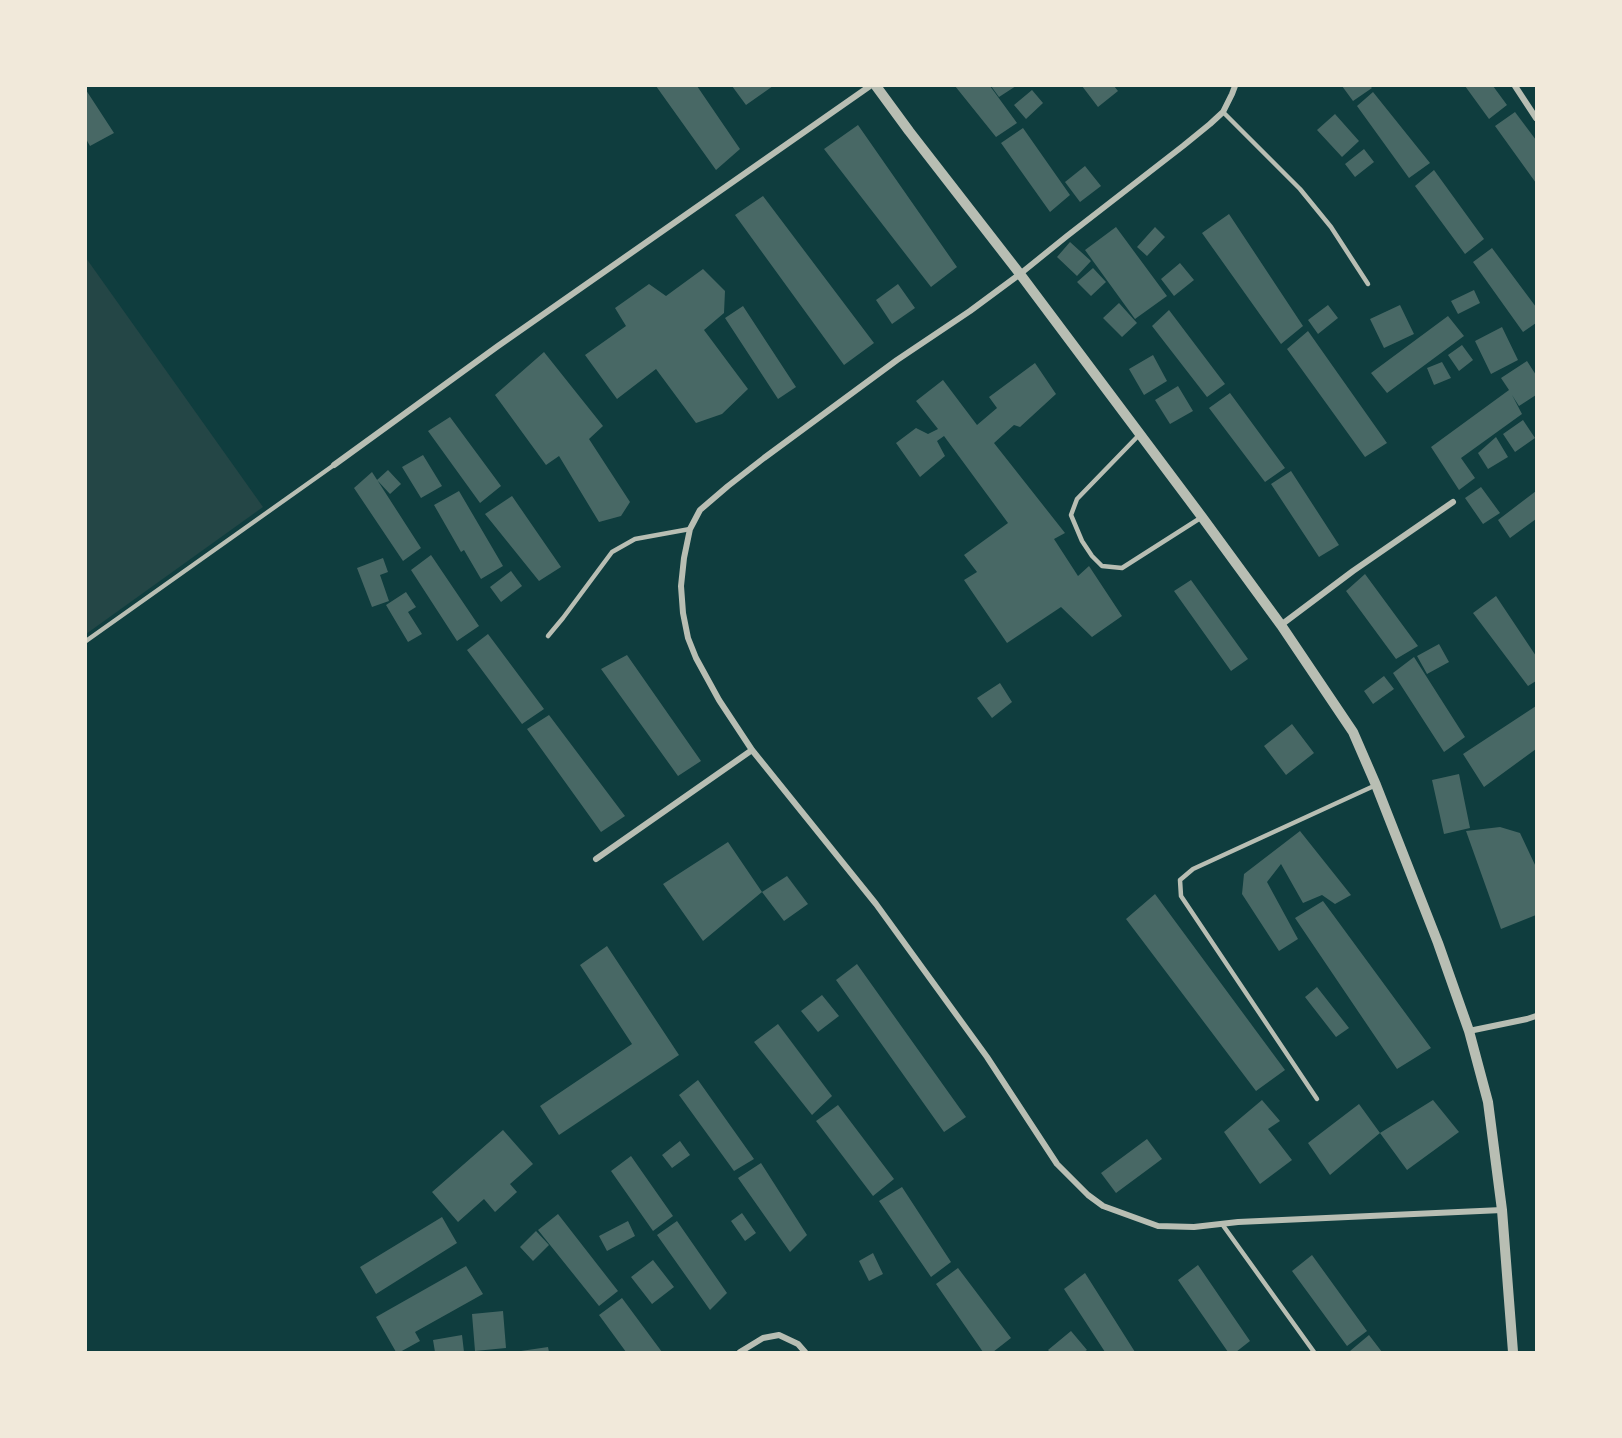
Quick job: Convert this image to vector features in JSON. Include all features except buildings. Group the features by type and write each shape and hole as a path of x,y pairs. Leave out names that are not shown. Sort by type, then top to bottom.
{"street":[{"path":"334,465 508,339 870,86"},
{"path":"876,86 1202,517 1281,625 1353,732 1438,944 1469,1031 1488,1102 1502,1210 1513,1353"},
{"path":"1235,86 1223,112 1201,132 1020,274 897,360 764,458 700,510 690,529 684,558 681,586 682,613 696,658 719,700 752,750 904,941 987,1057 1057,1164 1088,1195 1103,1206 1158,1226 1194,1227 1502,1210"},
{"path":"1515,86 1536,118"},
{"path":"1281,625 1353,571 1453,502"},
{"path":"596,859 752,750"},
{"path":"1469,1031 1536,1016"},
{"path":"740,1353 763,1338 779,1335 798,1344 805,1353"}],"lane":[{"path":"1223,112 1300,189 1331,227 1368,284"},
{"path":"1139,435 1077,499 1071,515 1082,541 1092,556 1102,566 1122,568 1202,517"},
{"path":"86,641 334,465"},
{"path":"548,636 612,552 635,538 690,529"},
{"path":"1317,1099 1181,896 1180,880 1193,869 1376,785"},
{"path":"1222,1224 1314,1353"}],"shaded area":[{"path":"86,258 263,507 86,634"}]}
